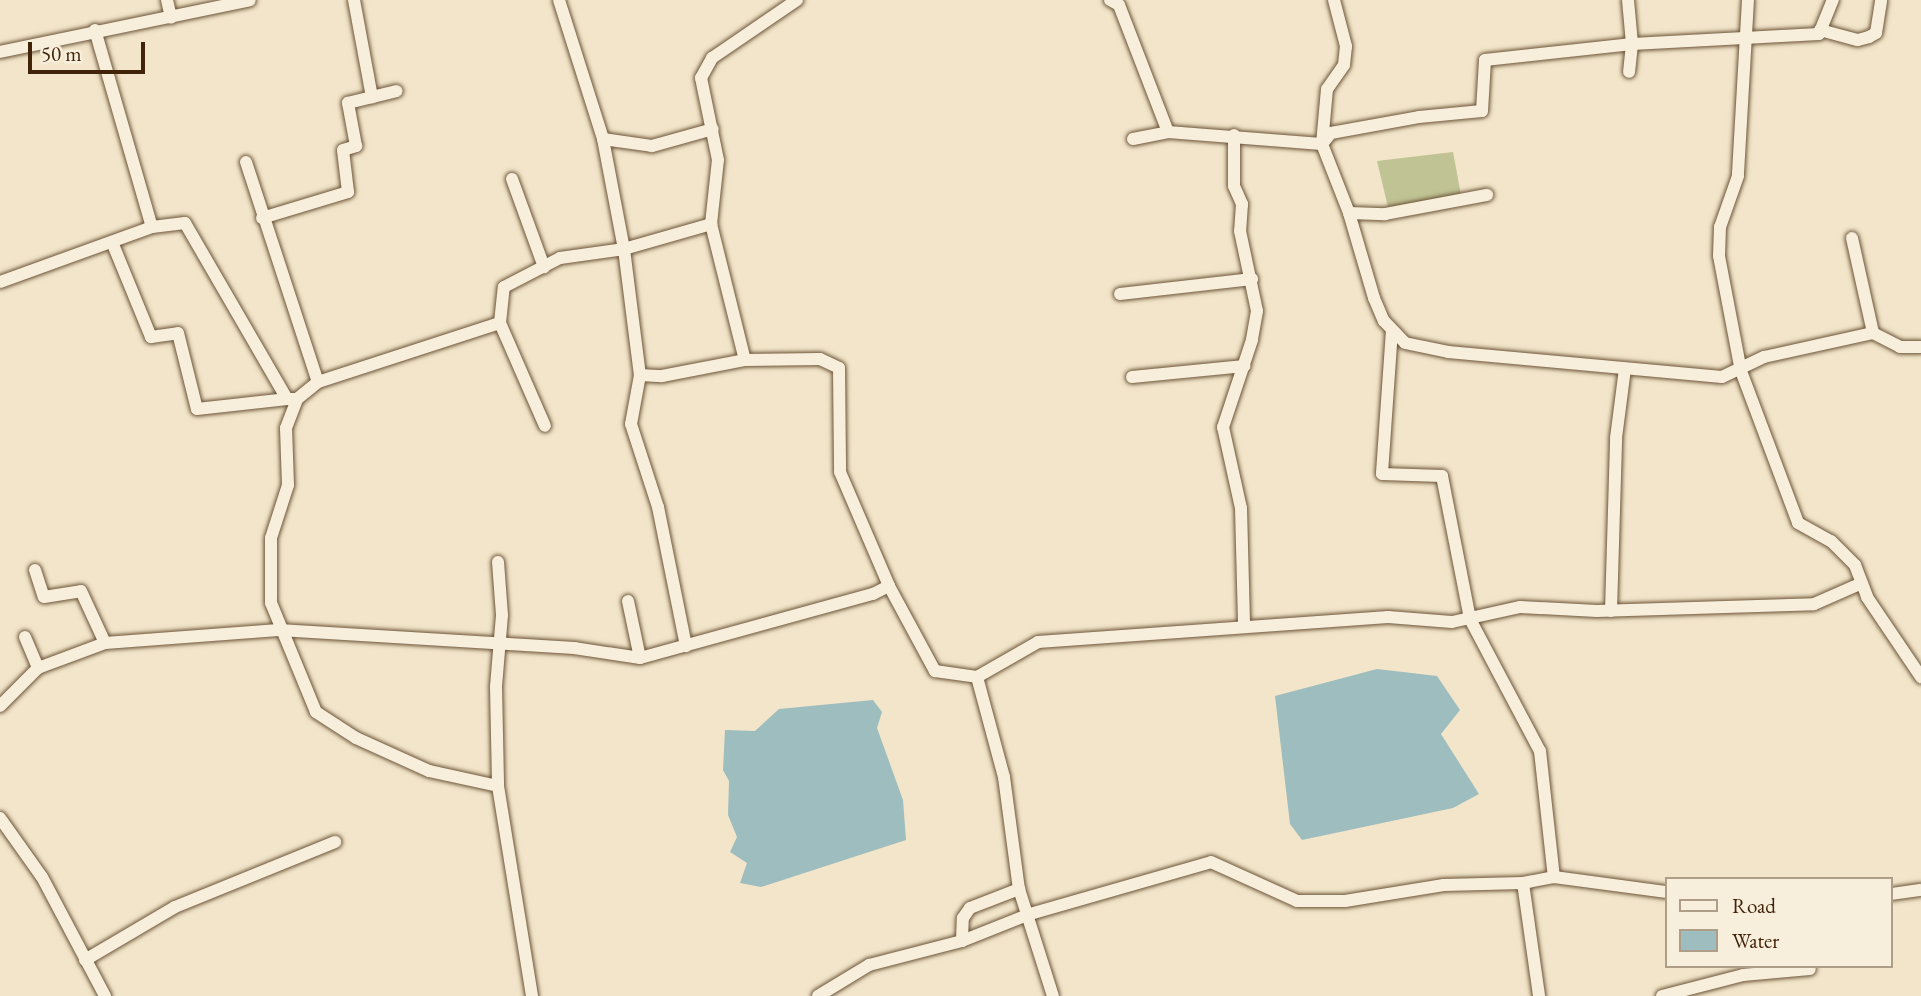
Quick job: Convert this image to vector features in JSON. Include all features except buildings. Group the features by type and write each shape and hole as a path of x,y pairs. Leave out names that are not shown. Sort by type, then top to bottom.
{"street":[{"path":"167,0 171,18"},
{"path":"0,52 95,30 171,18 250,0"},
{"path":"354,0 372,97"},
{"path":"559,0 603,139 624,249 640,375 631,424 658,507 686,646"},
{"path":"745,360 711,224 719,160 701,78 712,58 797,0"},
{"path":"1110,0 1119,5 1168,132"},
{"path":"1334,0 1346,46 1344,65 1327,89 1322,144 1349,213 1374,298 1392,330 1405,343 1448,352 1722,377 1784,351 1873,333 1900,347 1921,347"},
{"path":"1628,0 1632,44 1629,72"},
{"path":"1748,0 1738,176 1720,228 1719,256 1741,370 1798,523 1831,541 1855,565 1862,583 1921,677"},
{"path":"1820,30 1833,0"},
{"path":"1322,144 1331,133 1419,117 1482,111 1485,60 1632,44 1820,30 1858,40 1876,33 1881,0"},
{"path":"95,30 152,227"},
{"path":"262,218 348,192 343,150 356,146 348,103 397,91"},
{"path":"603,139 652,146 713,128"},
{"path":"1133,139 1168,132 1234,135 1322,144"},
{"path":"1234,135 1234,186 1242,204 1240,231 1257,311 1244,366 1223,427 1241,508 1244,625"},
{"path":"246,162 317,382"},
{"path":"512,179 544,267"},
{"path":"1349,213 1385,214 1488,195"},
{"path":"0,282 152,227 185,223 292,399 286,428 288,485 271,538 271,603 279,630 316,712 429,771 498,786"},
{"path":"545,426 500,323 504,287 560,258 624,249 711,224"},
{"path":"1852,238 1873,333"},
{"path":"112,242 150,337 178,333 197,409 292,399 317,382 500,323"},
{"path":"1120,294 1252,279"},
{"path":"1392,330 1381,474 1442,476 1470,618 1540,751 1555,877"},
{"path":"640,375 662,376 745,360 820,359 839,368 840,472 889,586 935,671 977,677 1038,642 1244,625 1388,617 1452,622 1520,607 1611,611 1814,604 1862,583"},
{"path":"1132,377 1244,366"},
{"path":"1611,611 1616,438 1625,369"},
{"path":"498,562 502,615 499,647 498,786 532,996"},
{"path":"35,570 44,597 81,591 105,643"},
{"path":"0,706 38,668 105,643 279,630 499,647 574,648 640,658 889,586"},
{"path":"628,601 640,658"},
{"path":"26,637 38,668"},
{"path":"977,677 1004,776 1019,888 1030,914 1053,996"},
{"path":"0,818 42,877 105,996"},
{"path":"85,960 175,907 335,842"},
{"path":"818,996 869,965 962,941 1030,914 1211,862 1297,901 1345,901 1444,885 1523,883 1555,877 1666,892"},
{"path":"1523,883 1539,996"},
{"path":"962,941 963,918 970,908 1019,888"},
{"path":"1893,894 1921,890"},
{"path":"1662,996 1743,970 1810,969"}],"green space":[{"path":"1453,152 1461,195 1388,207 1377,161"}],"water":[{"path":"1377,669 1437,676 1460,710 1441,734 1479,794 1453,808 1302,840 1290,824 1275,696"},
{"path":"873,700 882,712 877,728 903,800 906,840 761,887 740,883 747,863 730,852 737,837 728,815 729,781 723,770 725,730 755,731 779,709"}]}
